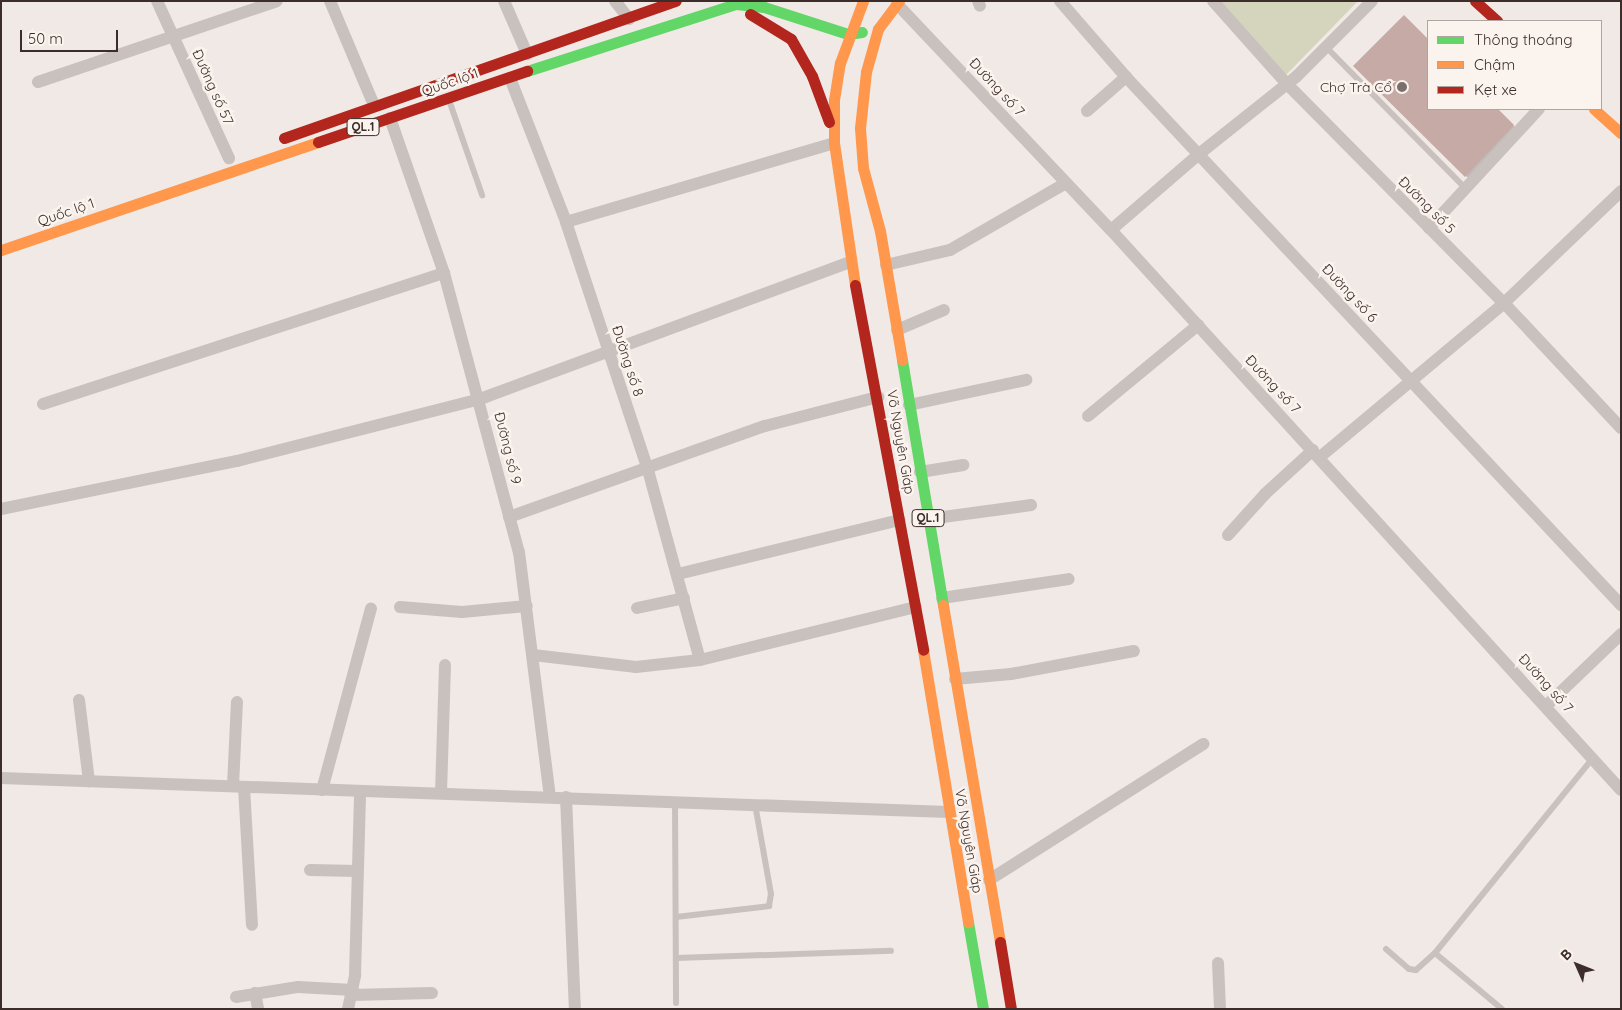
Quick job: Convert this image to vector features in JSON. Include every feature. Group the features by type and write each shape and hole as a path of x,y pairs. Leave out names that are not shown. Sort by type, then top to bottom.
{"main road":[{"name":"Quốc lộ 1","path":"274,142 374,105 629,19 676,1"},
{"path":"1475,1 1496,20"},
{"path":"861,2 878,29"},
{"name":"Võ Nguyên Giáp","path":"861,2 848,34 834,100 833,138 852,262 916,606 948,812 982,1009"},
{"name":"QL.1","path":"878,29 898,3"},
{"name":"Quốc lộ 1","path":"1,250 390,118 736,4 764,7 848,34 878,29"},
{"path":"725,7 752,15 791,39 812,76 833,138"},
{"name":"Võ Nguyên Giáp","path":"878,29 866,72 860,128 863,168 886,265 1011,1009"},
{"path":"1595,110 1621,133"}],"street":[{"name":"Đường số 57","path":"157,1 229,158"},
{"path":"38,82 278,1"},
{"path":"330,1 374,105"},
{"path":"504,1 527,54"},
{"path":"615,1 629,19"},
{"name":"Đường số 6","path":"1060,1 1126,77 1621,605"},
{"name":"Đường số 5","path":"1213,1 1287,84 1504,303 1621,428"},
{"path":"1111,230 1199,154 1287,84 1372,1"},
{"name":"Đường số 7","path":"898,3 1111,230 1316,453 1547,705 1621,790"},
{"path":"1087,112 1126,77"},
{"name":"Đường số 8","path":"510,78 566,222 648,470 700,660"},
{"path":"1429,228 1538,110"},
{"name":"Đường số 9","path":"390,118 444,273 480,399 519,552 550,796"},
{"path":"566,222 833,138"},
{"path":"886,265 950,250 976,238 1066,183"},
{"path":"1228,535 1265,494 1316,453 1412,382 1504,303 1621,190"},
{"path":"1,509 237,461 480,399 852,262"},
{"path":"43,404 444,273"},
{"path":"897,330 944,310"},
{"path":"1088,416 1198,325"},
{"path":"909,405 1026,380"},
{"path":"509,517 648,470 765,426 878,397"},
{"path":"920,472 963,465"},
{"path":"928,519 1031,505"},
{"path":"678,574 900,520"},
{"path":"942,598 1069,579"},
{"path":"637,608 684,598"},
{"path":"400,607 462,612 527,606"},
{"path":"533,655 636,666 700,660 916,606"},
{"path":"322,790 371,608"},
{"path":"1547,705 1621,634"},
{"path":"955,679 1011,674 1134,651"},
{"path":"441,793 445,665"},
{"path":"79,700 89,781"},
{"path":"237,702 238,787 252,925"},
{"path":"989,880 1203,744"},
{"path":"1,778 550,796 948,812"},
{"path":"348,1009 352,992 360,790"},
{"path":"566,797 575,1009"},
{"path":"310,870 357,871"},
{"path":"1218,963 1220,1009"},
{"path":"236,997 298,987 352,992 432,993"},
{"path":"255,993 258,1009"}],"lane":[{"path":"1326,47 1465,188"},
{"path":"449,99 482,195"},
{"path":"1386,949 1409,969 1416,970 1435,953 1593,758"},
{"path":"675,801 676,1003"},
{"path":"676,917 770,906 771,894 755,804"},
{"path":"676,958 891,951"},
{"path":"1435,953 1502,1009"}],"green space":[{"path":"1220,1 1358,1 1286,75"}],"building":[{"name":"Chợ Trà Cổ","path":"1404,15 1427,38 1427,110 1499,110 1514,125 1465,177 1353,66"}],"traffic: fast":[{"path":"527,71 736,4 764,7 848,34 862,32"},
{"path":"902,360 943,605"},
{"path":"968,922 983,1009"}],"traffic: slow":[{"path":"855,285 834,143 834,100 840,63 863,1"},
{"path":"899,1 878,29 866,72 860,128 863,168 880,231 902,360"},
{"path":"1595,110 1621,133"},
{"path":"1,250 318,142"},
{"path":"943,605 1000,942"},
{"path":"923,650 968,922"}],"traffic: jam":[{"path":"284,138 676,1"},
{"path":"1475,1 1496,20"},
{"path":"750,14 791,39 812,76 829,122"},
{"path":"318,142 527,71"},
{"path":"855,285 923,650"},
{"path":"1000,942 1011,1009"}],"place":[{"name":"Chợ Trà Cổ","path":"1402,87"}]}
